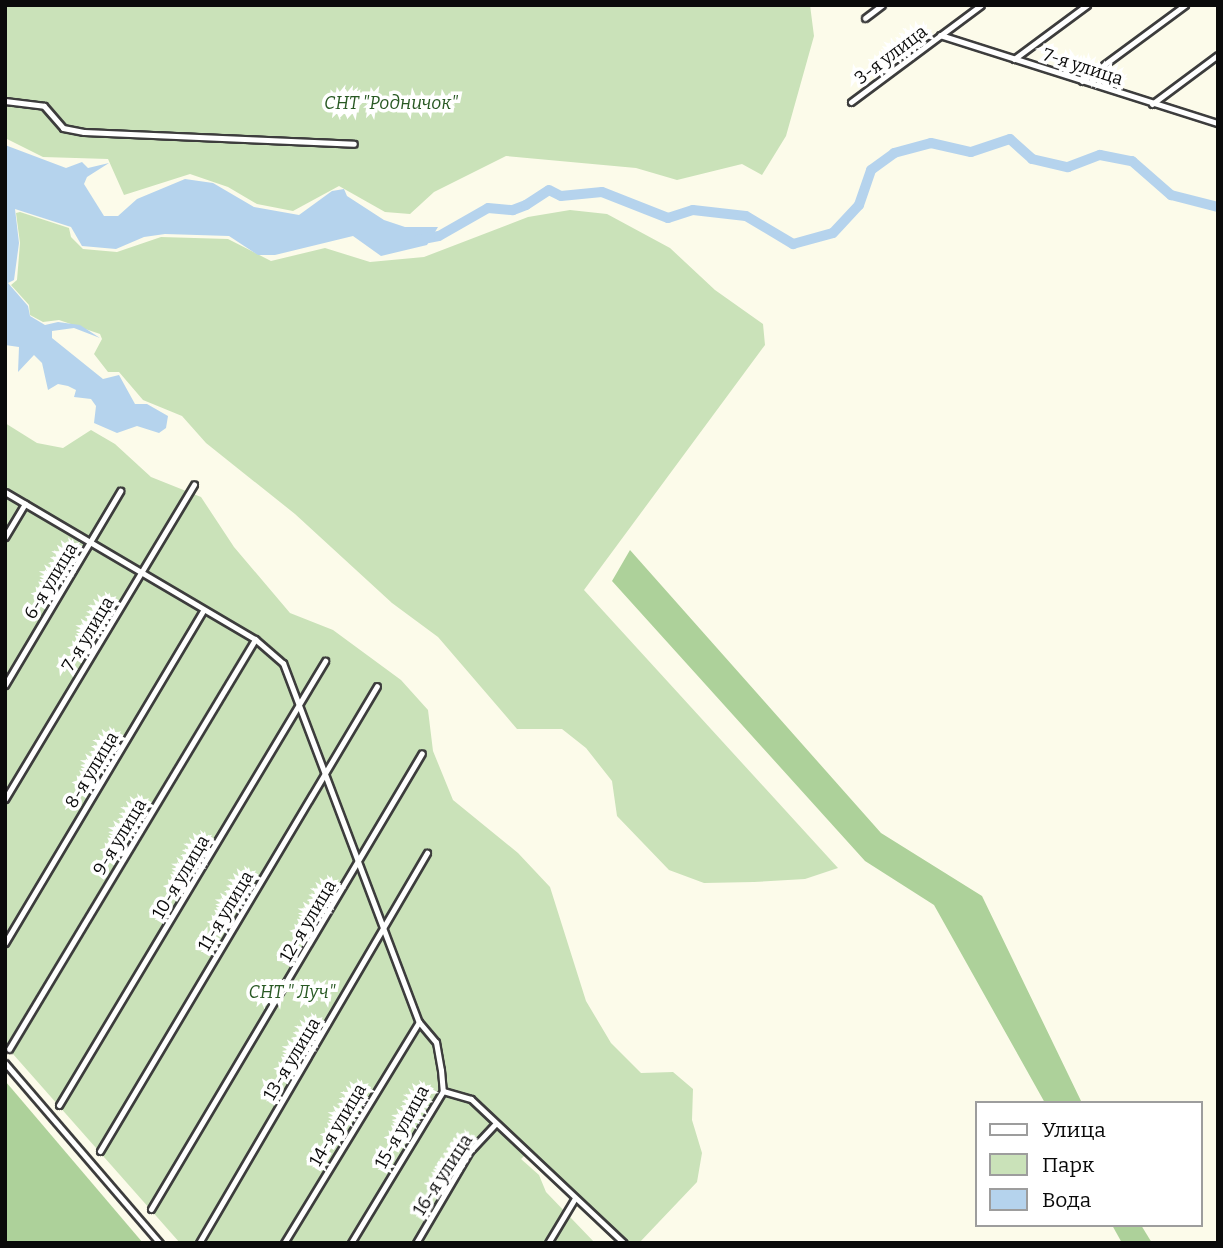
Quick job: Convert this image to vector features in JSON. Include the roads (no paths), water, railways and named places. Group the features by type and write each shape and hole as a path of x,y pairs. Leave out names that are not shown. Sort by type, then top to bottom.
{"street":[{"path":"865,18 882,5"},
{"name":"3-я улица","path":"851,102 981,5"},
{"path":"1014,59 1087,5"},
{"path":"1082,81 1185,5"},
{"name":"7-я улица","path":"940,35 1218,123"},
{"path":"1152,104 1218,55"},
{"path":"5,101 44,106 63,128 84,132 354,144"},
{"name":"7-я улица","path":"5,799 194,484"},
{"name":"6-я улица","path":"5,685 120,491"},
{"name":"15-я улица","path":"5,492 203,611 255,639 283,663 419,1022 436,1042 443,1091 351,1243"},
{"path":"5,537 24,504"},
{"name":"8-я улица","path":"5,943 203,611"},
{"name":"9-я улица","path":"9,1049 255,639"},
{"name":"10-я улица","path":"59,1105 325,661"},
{"name":"11-я улица","path":"100,1152 377,686"},
{"name":"12-я улица","path":"151,1209 422,753"},
{"name":"13-я улица","path":"199,1243 384,931 427,853"},
{"name":"14-я улица","path":"284,1243 419,1022"},
{"path":"5,1063 160,1243"},
{"path":"443,1091 471,1100 624,1243"},
{"name":"16-я улица","path":"416,1243 470,1151 495,1124"},
{"path":"548,1243 575,1199"}],"water":[{"path":"5,145 66,168 82,162 88,168 109,163 87,177 84,184 104,216 118,216 137,199 185,179 213,183 254,207 299,215 332,191 344,189 347,196 384,220 405,227 438,227 427,245 381,256 353,236 275,255 258,255 229,236 165,234 144,237 116,249 82,246 71,227 15,209 19,243 14,280 8,283 28,306 30,316 45,325 58,322 80,325 100,338 74,328 52,331 52,338 103,379 119,375 135,404 147,404 168,416 166,428 159,433 137,426 117,433 94,423 96,406 91,399 74,397 76,390 68,386 58,384 48,390 42,363 34,355 18,372 19,347 5,345"}],"waterway":[{"path":"418,240 439,236 488,208 513,210 549,190 561,196 602,192 668,218 693,210 746,216 793,244 833,233 859,205 871,170 894,153 931,143 971,152 1010,139 1032,159 1068,167 1100,155 1132,161 1171,195 1218,207"}],"park label":[{"name":"СНТ \"Родничок\"","path":"391,103"},
{"name":"СНТ \" Луч\"","path":"292,992"}]}
